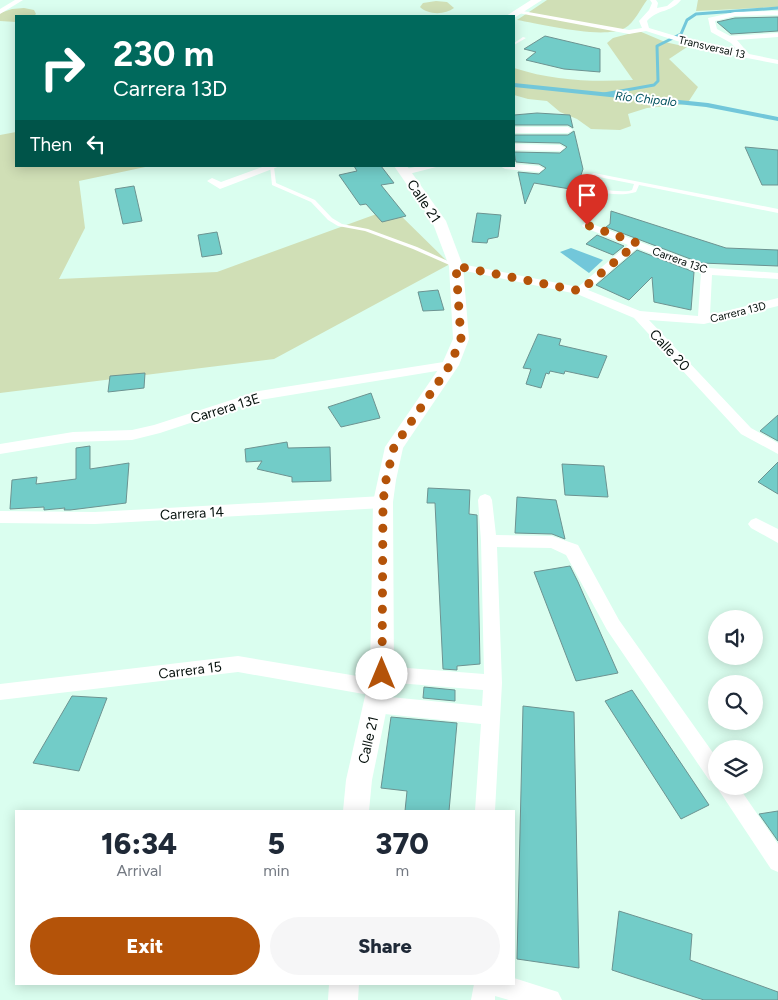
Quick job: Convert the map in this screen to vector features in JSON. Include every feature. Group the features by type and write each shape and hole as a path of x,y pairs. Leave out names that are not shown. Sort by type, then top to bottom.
{"street":[{"path":"0,12 20,0"},
{"path":"514,14 537,0"},
{"path":"642,30 643,21 652,10 655,2 653,0"},
{"path":"652,10 669,8 678,0"},
{"path":"746,55 728,38 714,30 711,20 720,16 778,13"},
{"name":"Transversal 13","path":"514,14 629,32 642,30 708,48 778,62"},
{"path":"728,38 778,35"},
{"path":"515,130 568,130"},
{"path":"541,130 549,148"},
{"path":"515,147 560,148"},
{"path":"212,181 220,186 274,167"},
{"path":"402,169 424,167"},
{"path":"515,167 539,169"},
{"name":"Calle 21","path":"356,810 358,780 379,689 383,502 386,480 394,447 450,365 461,339 456,266 439,221 402,169"},
{"name":"Carrera 13C","path":"587,225 706,271 778,276"},
{"path":"456,266 580,291 637,243"},
{"path":"704,320 706,271"},
{"name":"Calle 20","path":"580,291 638,316 746,431 778,449"},
{"name":"Carrera 13D","path":"638,316 704,320 778,302"},
{"name":"Carrera 13E","path":"0,449 73,436 132,435 155,430 259,396 450,365"},
{"path":"485,500 489,541 493,683 485,810"},
{"name":"Carrera 14","path":"0,517 95,518 383,502"},
{"path":"756,524 778,537"},
{"path":"489,541 552,542 572,550 613,624 708,761"},
{"name":"Carrera 15","path":"0,692 238,664 379,689"},
{"path":"379,689 493,683"},
{"path":"379,689 491,716"},
{"path":"732,795 778,862"},
{"path":"343,1000 344,985"},
{"path":"483,1000 485,985"},
{"path":"497,985 550,1000"}],"lane":[{"path":"515,43 524,38"},
{"path":"274,167 274,184 313,201 330,219 340,226 366,230 456,266"},
{"path":"637,183 634,191 624,194 592,188 583,182 585,177 594,174 778,211"}],"green space":[{"path":"547,0 647,0 628,26 615,31 588,32 517,20"},
{"path":"698,0 778,0 778,7 696,11"},
{"path":"447,2 454,8 446,12 437,13 427,12 420,7 423,3"},
{"path":"24,8 34,10 36,14 15,15 15,22 0,21 0,13"},
{"path":"639,31 665,42 687,47 669,59 698,87 687,104 647,108 628,114 631,126 620,130 591,129 577,119 560,112 547,101 515,95 515,68 544,76 573,80 633,80 607,43 613,38"},
{"path":"15,132 15,167 145,167 79,181 85,228 59,279 217,272 393,208 450,264 274,359 0,393 0,135"}],"water":[{"name":"Río Chipalo","path":"515,83 708,103 778,117 778,121 706,107 515,87"},
{"path":"571,248 603,260 589,273 560,252"}],"building":[{"path":"778,17 778,31 731,34 717,22 735,18"},
{"path":"545,36 600,49 600,72 564,69 526,60 536,52 524,49"},
{"path":"537,113 570,115 573,128 568,125 515,125 515,115"},
{"path":"574,131 583,169 576,190 534,183 525,204 518,172 539,174 546,168 539,164 516,162 515,152 560,153 567,147 560,143 515,142 515,135 568,135"},
{"path":"745,147 778,150 778,185 762,185"},
{"path":"355,167 382,167 394,183 381,185 406,216 382,222 366,204 360,205 339,175 357,171"},
{"path":"134,186 142,221 123,224 115,189"},
{"path":"611,211 726,248 778,250 778,266 701,263 606,227 610,224"},
{"path":"477,213 501,215 498,237 488,239 487,243 472,242"},
{"path":"217,232 222,254 202,257 198,235"},
{"path":"597,235 624,246 613,255 586,244"},
{"path":"637,250 694,272 691,310 654,302 652,277 629,300 596,285"},
{"path":"438,290 444,310 423,311 418,292"},
{"path":"538,334 561,339 559,345 607,356 598,378 565,371 564,374 550,371 549,374 546,373 541,388 526,384 531,369 523,368"},
{"path":"145,373 144,388 108,392 110,376"},
{"path":"371,393 380,418 341,427 328,407"},
{"path":"778,415 778,441 760,431"},
{"path":"287,442 288,448 330,447 331,481 292,482 292,477 257,469 262,461 246,462 245,449"},
{"path":"90,446 90,469 129,463 126,503 70,510 64,510 65,508 44,510 44,507 10,509 12,480 37,477 36,484 76,479 76,448"},
{"path":"778,462 778,494 758,482"},
{"path":"562,464 604,466 608,497 565,495"},
{"path":"428,488 470,490 469,514 477,515 480,664 457,666 457,670 443,669 435,503 427,503"},
{"path":"517,497 556,500 565,539 552,534 515,533"},
{"path":"570,566 618,673 576,681 534,572"},
{"path":"424,687 455,690 455,701 423,698"},
{"path":"632,690 709,805 681,819 605,701"},
{"path":"72,696 107,698 79,771 33,763"},
{"path":"523,706 574,712 579,968 517,959"},
{"path":"391,717 457,723 449,810 405,810 407,791 381,788"},
{"path":"778,811 778,841 759,814"},
{"path":"619,911 692,934 690,960 778,992 778,1000 704,1000 612,970"}],"waterway":[{"name":"Río Chipalo","path":"604,94 654,85 658,81 657,46 681,34 687,20 696,14 778,8"}],"route":[{"path":"382,674 383,502 386,480 394,447 458,351 461,339 456,266 580,291 587,283 637,243 587,225"}]}
